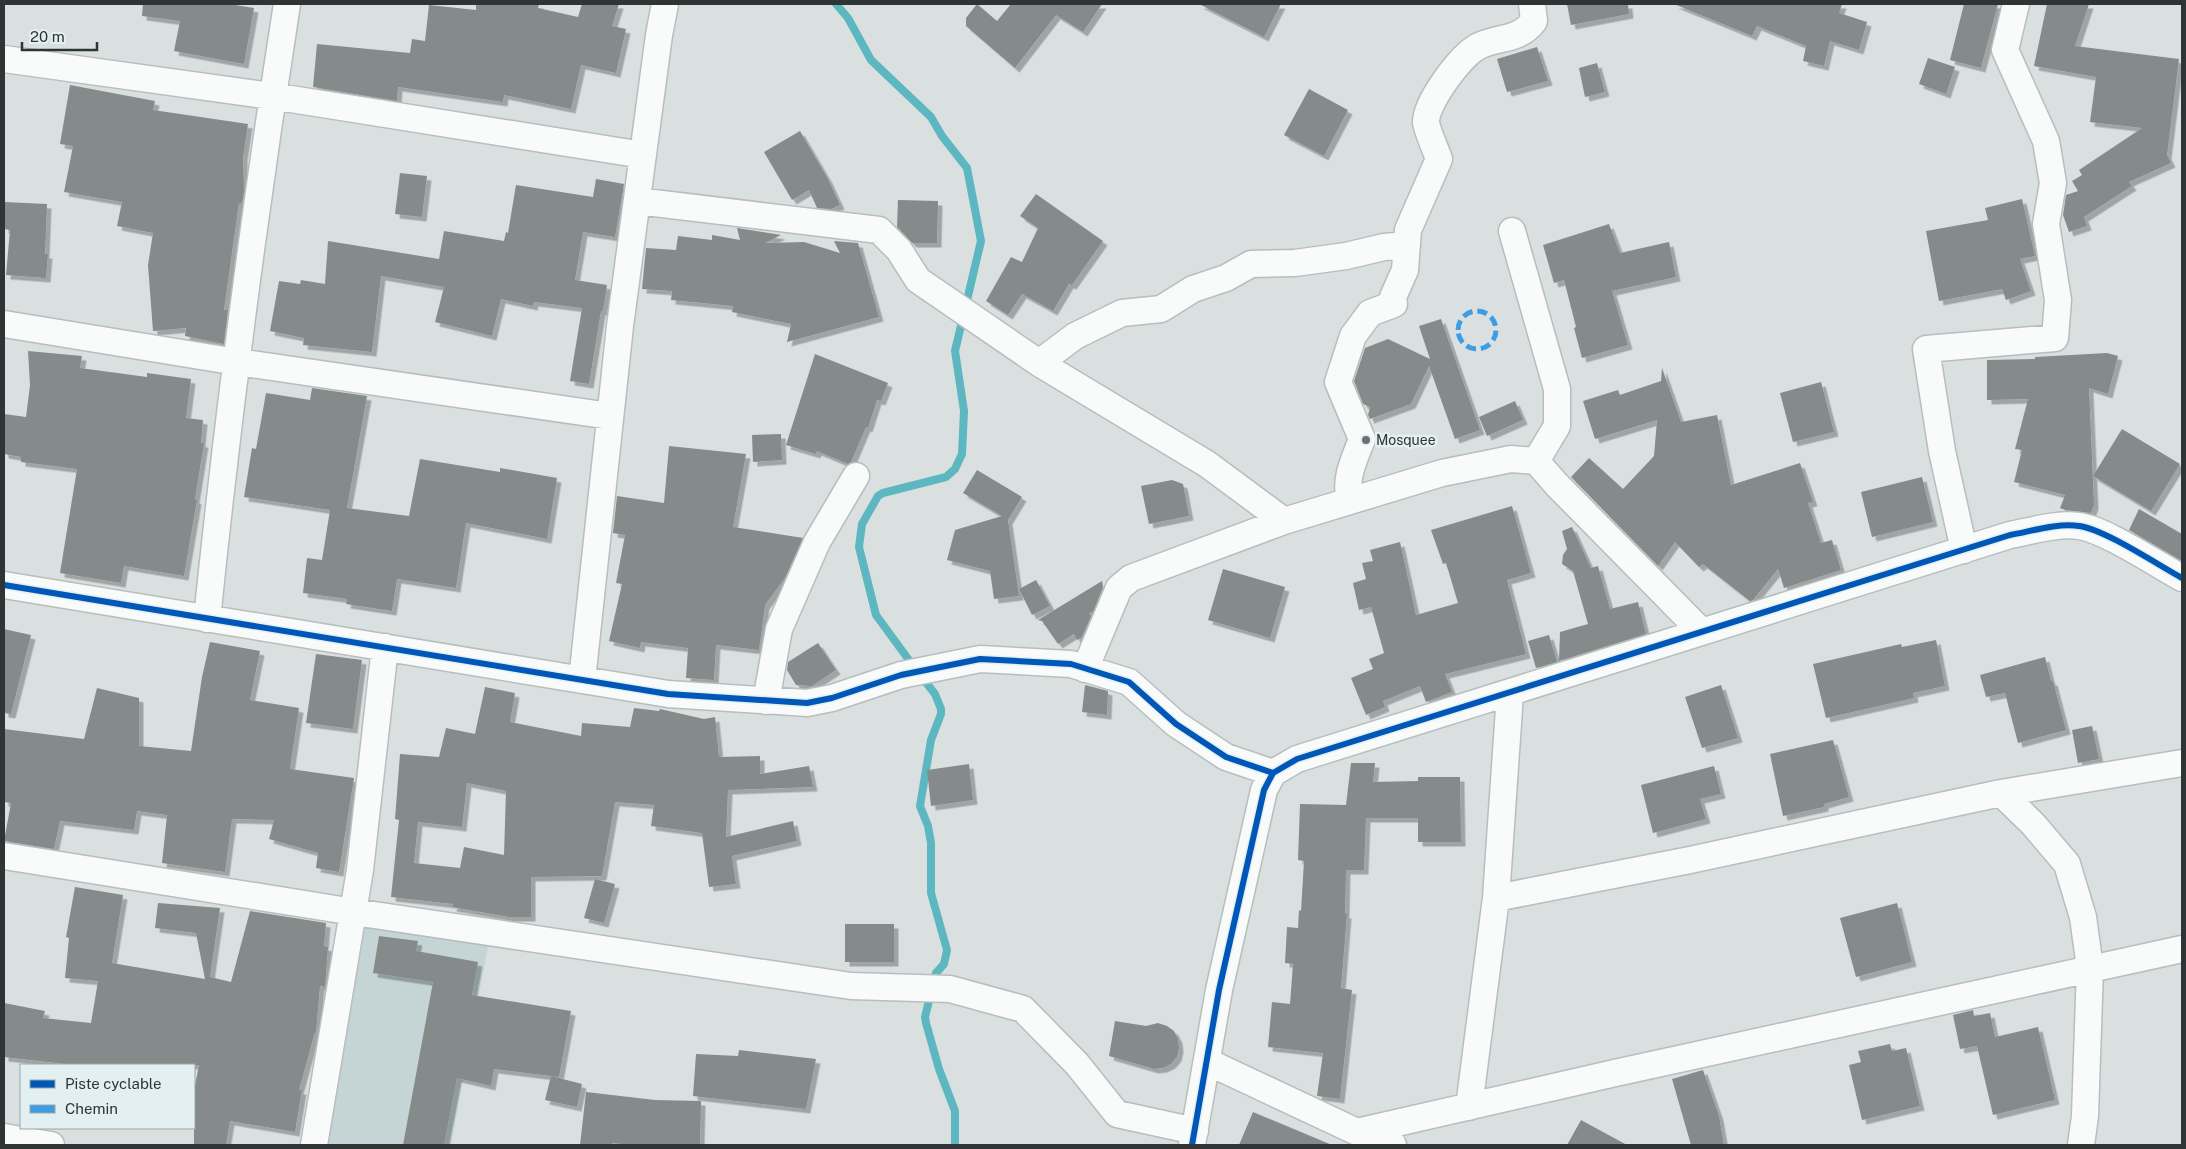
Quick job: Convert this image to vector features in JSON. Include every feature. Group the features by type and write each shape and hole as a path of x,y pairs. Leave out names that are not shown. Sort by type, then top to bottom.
{"street":[{"path":"208,620 222,469 272,96 287,4"},
{"path":"582,680 610,416 659,35 665,4"},
{"path":"1350,502 1348,475 1362,439 1338,382 1353,336 1370,313 1394,304 1392,297 1405,270 1408,230 1439,159 1426,122 1432,104 1454,69 1477,48 1517,35 1529,28 1534,21 1532,4"},
{"path":"1964,550 1942,451 1926,349 2055,338 2058,300 2046,224 2053,183 2046,141 2005,50 2016,4"},
{"path":"4,59 272,96 643,155"},
{"path":"637,201 879,230 899,250 918,280 1039,363 1207,464 1284,521"},
{"path":"1512,231 1557,390 1557,426 1536,461"},
{"path":"1039,363 1075,336 1122,313 1162,309 1193,289 1226,278 1251,264 1296,263 1407,244"},
{"path":"4,324 237,362 610,416"},
{"path":"1085,669 1119,588 1131,578 1284,521 1442,473 1511,459 1536,461 1557,485 1702,632"},
{"path":"766,701 779,629 817,542 856,476"},
{"path":"4,856 354,912 851,986 950,989 1023,1009 1077,1064 1117,1114 1194,1138 1223,971 1264,790 1273,773 1297,759 1510,694 2010,534 2049,528 2080,526 2108,536 2182,578"},
{"path":"4,585 668,694 806,703 832,698 901,675 980,659 1072,664 1129,682 1176,724 1226,757 1273,773"},
{"path":"314,1145 360,870 385,647"},
{"path":"1469,1107 1496,898 1510,694"},
{"path":"1496,898 1690,860 2001,793 2182,763"},
{"path":"2001,793 2033,824 2067,864 2084,917 2090,968 2084,1116 2081,1145"},
{"path":"1357,1132 1615,1073 2182,949"},
{"path":"1208,1062 1357,1132 1394,1145"},
{"path":"4,1137 51,1145"}],"shaded area":[{"path":"366,922 489,941 451,1145 328,1145"}],"building":[{"path":"143,4 229,4 254,8 244,64 174,51 180,21 142,16"},
{"path":"476,4 539,4 538,8 578,17 582,4 619,4 612,26 626,29 616,73 581,65 571,109 504,95 503,102 398,87 397,101 313,87 317,44 410,53 412,39 425,41 429,5 476,10"},
{"path":"977,4 997,21 1011,4 1102,4 1083,32 1056,15 1015,68 966,26 966,18"},
{"path":"1199,4 1281,4 1264,37"},
{"path":"1567,4 1628,4 1629,14 1571,25"},
{"path":"1674,4 1842,4 1839,13 1867,22 1859,50 1830,41 1824,66 1803,61 1806,46 1757,26 1752,36"},
{"path":"1964,4 1998,4 1981,68 1950,60"},
{"path":"2047,4 2089,4 2075,46 2179,59 2167,155 2171,163 2129,182 2132,186 2084,217 2087,226 2069,232 2063,215 2066,195 2078,191 2072,181 2082,175 2079,170 2142,128 2090,122 2096,77 2034,66"},
{"path":"1537,47 1548,81 1507,92 1497,59"},
{"path":"1928,58 1955,67 1946,94 1919,84"},
{"path":"1597,63 1605,92 1585,97 1579,68"},
{"path":"70,85 155,101 153,110 248,124 243,157 244,192 242,203 239,203 224,310 228,310 224,344 185,336 186,328 153,331 148,265 153,233 117,226 122,202 64,192 73,146 60,144"},
{"path":"1309,89 1348,110 1324,156 1284,135"},
{"path":"800,131 828,179 840,205 831,209 817,208 809,190 792,200 764,152"},
{"path":"400,173 427,176 422,217 395,214"},
{"path":"596,179 624,184 615,237 583,232 575,280 607,285 589,384 570,381 582,308 534,302 533,306 501,299 492,336 435,322 444,287 381,276 372,352 303,345 304,338 270,331 279,281 300,284 301,280 325,284 328,241 439,259 444,231 504,241 506,232 508,233 516,185 593,197"},
{"path":"1036,194 1103,241 1072,285 1069,284 1053,311 1022,294 1008,315 986,301 1011,257 1022,262 1038,228 1020,216"},
{"path":"2022,199 2035,256 2020,259 2031,291 2006,300 2002,289 1939,301 1926,231 1988,220 1985,208"},
{"path":"898,200 938,201 937,243 912,243 897,227"},
{"path":"4,202 47,204 45,254 48,254 46,278 6,275 10,230 4,229"},
{"path":"1609,224 1620,253 1669,242 1676,277 1612,291 1628,345 1582,358 1564,280 1554,283 1543,245"},
{"path":"737,228 781,235 765,243 804,242 840,253 834,241 858,243 879,317 787,342 791,324 732,312 733,306 671,300 672,291 642,289 646,248 676,250 678,236 712,240 712,235 740,240"},
{"path":"1441,319 1480,430 1455,439 1429,366 1411,404 1370,419 1368,415 1370,407 1363,404 1354,381 1365,348 1388,339 1430,359 1419,326"},
{"path":"28,351 82,356 80,368 147,377 147,373 191,379 186,418 203,420 201,443 204,443 195,499 197,500 184,576 124,566 121,583 60,573 77,469 21,462 21,457 4,454 4,414 26,417 30,385"},
{"path":"2107,353 2118,356 2108,394 2089,388 2094,505 2091,513 2065,510 2060,508 2065,495 2014,482 2022,450 2015,449 2028,399 1987,400 1987,360 2035,359 2035,357"},
{"path":"815,354 888,383 881,401 877,400 868,428 866,427 851,462 848,464 817,451 816,454 786,445"},
{"path":"1662,368 1681,422 1717,415 1731,485 1800,463 1813,502 1808,503 1821,543 1832,540 1841,570 1784,588 1778,569 1753,600 1750,601 1703,564 1699,567 1675,542 1658,566 1571,477 1589,458 1623,489 1654,456 1657,420 1595,439 1583,401 1618,390 1620,395 1661,381"},
{"path":"1821,382 1834,432 1793,442 1780,393"},
{"path":"312,388 367,396 347,508 409,516 420,459 500,472 500,468 557,478 547,539 466,523 456,588 397,579 392,611 346,604 347,599 303,593 307,558 322,560 330,510 244,497 252,448 256,449 266,393 310,400"},
{"path":"1515,401 1523,420 1487,436 1479,417"},
{"path":"2122,429 2180,464 2151,511 2093,476"},
{"path":"781,434 782,460 753,462 752,435"},
{"path":"669,446 746,454 733,527 803,538 785,578 765,605 759,650 716,645 714,680 686,678 688,648 641,642 640,648 609,641 622,584 616,583 625,535 613,533 617,496 664,503"},
{"path":"977,470 1022,497 1008,520 1019,596 994,599 990,571 947,560 955,530 1002,516 963,493"},
{"path":"1922,477 1933,522 1872,537 1861,492"},
{"path":"1172,480 1183,484 1189,516 1149,524 1141,486"},
{"path":"1512,506 1531,573 1507,580 1526,654 1445,674 1452,692 1426,702 1420,686 1383,701 1385,707 1366,715 1351,678 1373,669 1369,659 1384,653 1371,607 1359,610 1353,583 1366,579 1362,563 1373,561 1370,550 1400,542 1416,615 1458,603 1446,563 1443,564 1431,530"},
{"path":"2139,509 2182,534 2182,561 2129,530"},
{"path":"1572,527 1591,568 1598,566 1610,609 1638,602 1646,634 1559,661 1560,632 1588,624 1573,571 1562,564 1563,555 1567,549 1562,531"},
{"path":"1223,569 1285,587 1270,638 1208,620"},
{"path":"1036,580 1050,606 1032,615 1019,589"},
{"path":"1102,581 1103,587 1093,612 1089,613 1091,616 1082,637 1077,640 1074,634 1058,644 1042,621 1038,620"},
{"path":"4,629 31,635 11,714 4,713"},
{"path":"1549,635 1557,662 1536,668 1528,641"},
{"path":"1936,640 1945,686 1913,693 1914,698 1826,718 1813,664 1901,644 1902,647"},
{"path":"210,642 260,651 250,700 299,708 290,769 354,778 339,872 316,868 318,853 269,839 274,820 232,819 225,872 162,863 167,815 137,811 134,830 60,821 54,849 4,841 11,803 4,802 4,729 84,739 97,688 139,698 139,746 191,751 202,677"},
{"path":"818,643 836,670 812,686 796,685 787,670 788,662"},
{"path":"316,654 362,660 353,729 306,723"},
{"path":"2045,657 2066,730 2018,743 2005,693 1986,697 1980,675"},
{"path":"1085,685 1108,691 1107,715 1082,712"},
{"path":"1721,685 1738,738 1702,748 1685,697"},
{"path":"485,687 515,693 510,722 581,736 582,723 630,727 634,708 659,711 660,709 704,719 715,717 719,757 760,756 760,774 809,766 813,787 728,790 726,837 793,821 797,841 732,856 736,884 709,887 702,833 651,826 654,805 615,802 602,876 531,877 531,917 509,917 452,907 453,904 391,897 399,820 395,819 400,754 439,757 446,728 475,734","holes":["467,783 506,791 504,855 464,847 460,868 414,863 418,822 462,827"]},
{"path":"2092,726 2099,759 2078,763 2072,730"},
{"path":"1833,740 1849,797 1824,804 1824,807 1783,816 1770,754"},
{"path":"1351,763 1375,763 1373,782 1418,781 1418,777 1460,777 1461,842 1418,842 1418,818 1366,818 1364,870 1346,870 1345,914 1347,914 1341,988 1352,990 1340,1099 1317,1096 1323,1053 1268,1047 1272,1002 1290,1004 1293,964 1285,963 1287,927 1298,928 1299,910 1301,911 1304,861 1298,860 1300,804 1346,805"},
{"path":"969,764 973,800 931,806 927,770"},
{"path":"1714,766 1721,794 1700,799 1706,819 1653,833 1641,785"},
{"path":"595,879 615,884 604,923 584,918"},
{"path":"75,887 123,895 112,963 205,979 196,933 155,928 158,903 220,908 210,977 231,982 250,911 326,923 324,946 328,947 325,987 320,986 316,1032 299,1090 302,1090 295,1132 230,1121 226,1145 194,1145 195,1085 199,1065 65,1064 4,1057 4,1003 45,1011 43,1018 91,1023 98,981 65,978 69,938 66,937"},
{"path":"1897,903 1912,962 1856,977 1840,918"},
{"path":"845,924 894,924 894,962 845,962"},
{"path":"379,936 418,941 416,951 478,962 472,995 571,1011 559,1077 494,1069 491,1086 457,1078 444,1145 403,1145 433,982 373,973"},
{"path":"1973,1010 1974,1016 1990,1013 1995,1037 2038,1027 2055,1100 1993,1115 1977,1046 1960,1049 1953,1015"},
{"path":"1115,1021 1146,1026 1158,1023 1167,1026 1174,1031 1178,1039 1177,1057 1171,1064 1163,1068 1154,1069 1109,1056"},
{"path":"1890,1044 1892,1051 1906,1048 1920,1106 1862,1120 1849,1065 1861,1062 1858,1051"},
{"path":"739,1050 816,1059 806,1109 693,1096 696,1054 738,1056"},
{"path":"1703,1070 1719,1116 1724,1145 1691,1145 1672,1079"},
{"path":"551,1076 582,1084 577,1107 545,1100"},
{"path":"586,1092 655,1100 701,1101 700,1145 633,1145 612,1143 612,1145 580,1145"},
{"path":"1253,1112 1332,1145 1239,1145"},
{"path":"1581,1120 1627,1145 1567,1145"}],"waterway":[{"path":"836,4 848,18 871,60 931,117 942,136 967,168 981,241 955,351 964,411 962,454 955,469 946,477 883,493 878,496 862,524 859,547 876,615 914,667"},
{"path":"921,676 935,694 941,709 941,714 931,740 920,806 928,826 931,843 931,893 947,950 944,964 936,973 925,1017 939,1069 955,1111 955,1145"}],"marked path":[{"path":"1477,311 1490,317 1496,330 1490,343 1477,349 1464,343 1458,330 1464,317 1477,311"}],"cycle path":[{"path":"1192,1145 1219,990 1264,790 1273,773 1297,759 2010,535 2053,526 2071,525 2090,529 2116,540 2182,578"},
{"path":"4,585 668,694 807,703 832,698 901,675 980,659 1071,664 1129,682 1176,724 1226,757 1273,773"}],"place":[{"name":"Mosquee","path":"1366,440"}]}
